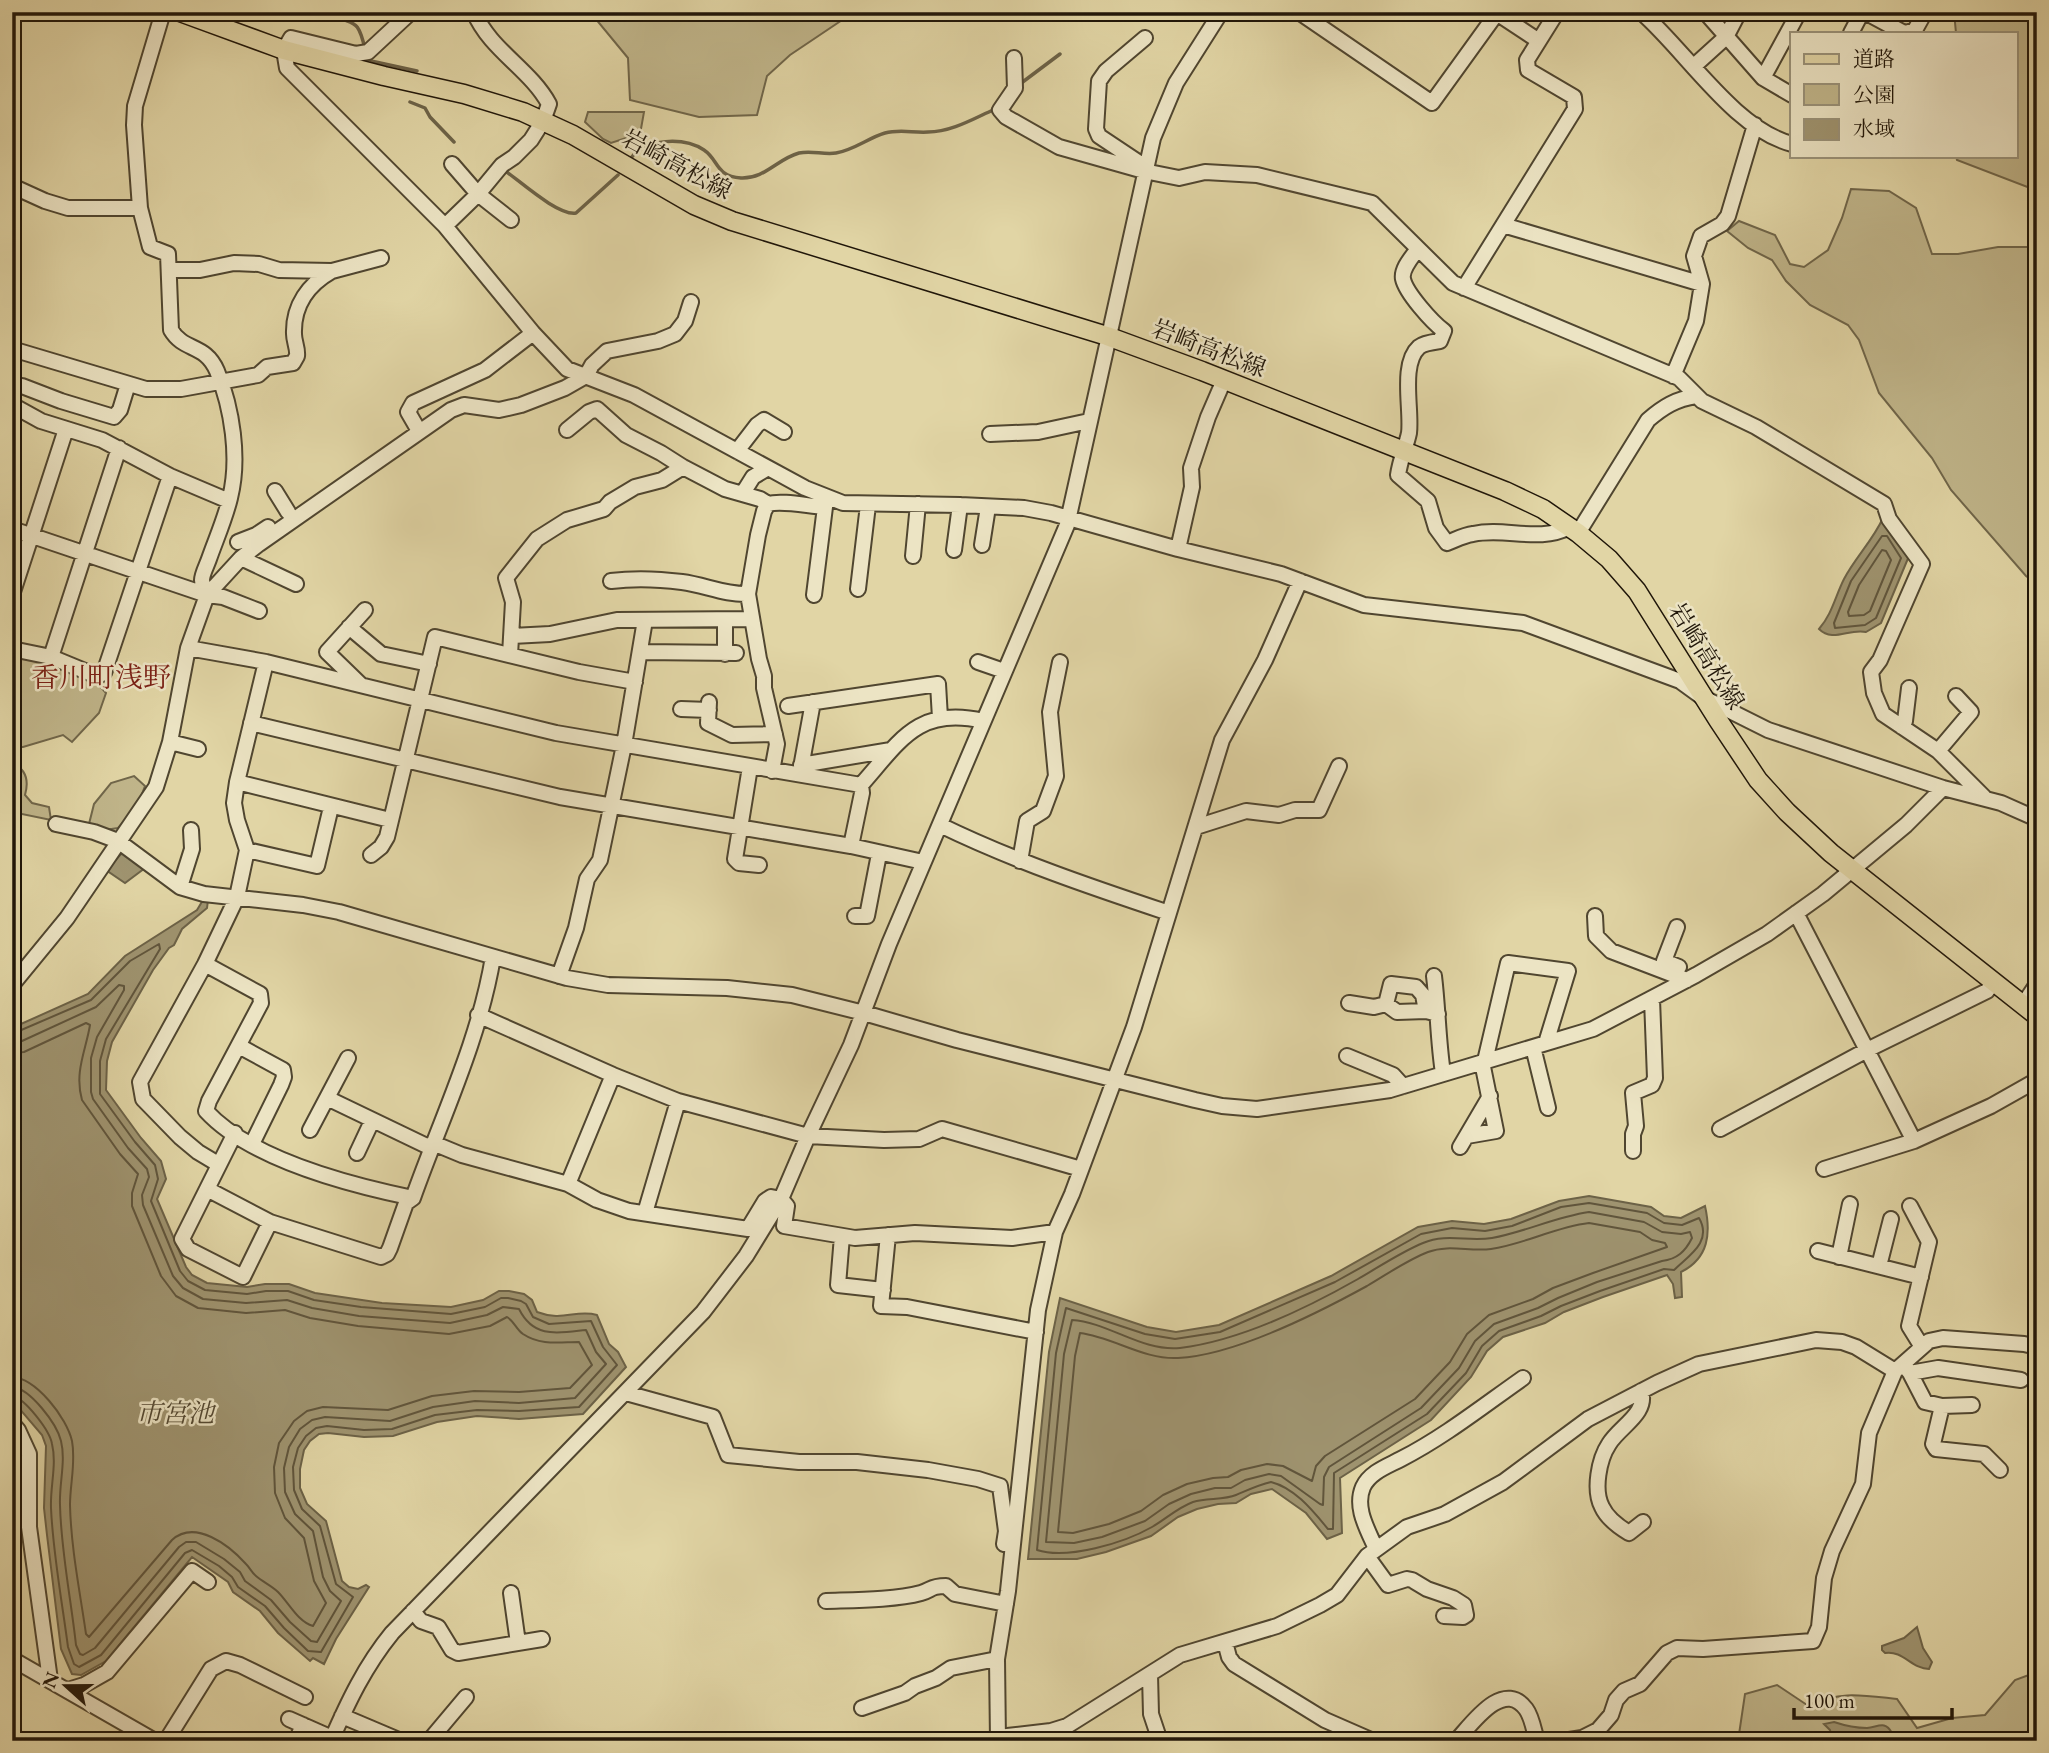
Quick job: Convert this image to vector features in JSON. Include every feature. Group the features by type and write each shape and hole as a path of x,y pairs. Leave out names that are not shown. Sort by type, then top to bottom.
{"main road":[{"name":"岩崎高松線","path":"180,12 284,50 464,94 523,112 573,135 694,205 732,221 1107,336 1505,491 1543,509 1609,559 1637,591 1702,697 1758,780 1787,812 1831,853 2030,1011"}],"street":[{"path":"163,12 135,106 140,208 150,247 168,254 171,330 176,338 207,354 221,383 234,448 234,481 202,579 207,595"},
{"path":"411,12 368,52 356,54 291,38 284,50 287,68 445,226 533,333 567,369 634,395 825,502"},
{"path":"445,226 478,194 502,164 514,157 531,140 543,121 549,104 541,90 488,36 474,12"},
{"path":"296,1741 296,1722 331,1739 374,1655 413,1611 626,1393 719,1293 747,1256 781,1199 864,1013 923,862 1058,550 1069,518 1107,336 1153,138 1176,83 1221,12"},
{"path":"1299,12 1432,103 1496,13 1539,41"},
{"path":"1464,288 1574,109 1574,96 1528,70 1527,60 1557,12"},
{"path":"1641,12 1733,108 1755,125 1790,143"},
{"path":"1706,12 1763,78 1790,94"},
{"path":"1694,66 1726,37 1739,12"},
{"path":"1763,78 1799,12"},
{"path":"1852,32 1864,12 1903,32"},
{"path":"1908,32 1915,30 1925,12"},
{"path":"1145,38 1106,71 1099,81 1096,129 1099,136 1145,169"},
{"path":"1014,58 1015,88 1000,110 1006,117 1059,146 1179,178 1205,172 1257,175 1372,203 1453,283 1679,378 1702,401 1756,427 1884,504 1889,519 1922,564 1880,660 1871,672 1874,693 1883,714 1938,751 1986,799"},
{"path":"1673,376 1696,321 1702,284 1694,256 1701,236 1722,224 1728,216 1755,125"},
{"path":"452,164 478,194 511,220"},
{"path":"12,186 68,208 140,208"},
{"path":"1503,225 1702,284"},
{"path":"1418,250 1405,269 1403,279 1414,298 1444,331 1440,341 1421,345 1414,353 1409,373 1409,433 1398,475 1427,501 1436,528 1447,543 1473,534 1534,536 1574,530 1648,420 1680,398 1696,396"},
{"path":"169,270 200,270 234,263 259,264 279,270 332,271 381,258"},
{"path":"12,349 128,384 161,390 221,383 258,375 267,367 293,363 298,350 294,330 301,300 311,284 332,271"},
{"path":"12,985 67,918 156,787 170,742 188,648 207,595 241,558 451,410 464,405 499,410 522,405 565,388 586,376 592,365 607,351 658,341 675,334 685,321 691,302"},
{"path":"419,430 408,412 413,403 485,370 533,333"},
{"path":"1178,549 1192,487 1191,468 1224,380"},
{"path":"22,386 114,417 120,410 128,384"},
{"path":"13,409 103,440 170,476 229,501"},
{"path":"567,430 589,412 597,410 626,435 683,467 724,489 743,493 768,504"},
{"path":"737,451 757,425 764,421 784,432"},
{"path":"990,434 1038,432 1089,421"},
{"path":"12,595 66,429"},
{"path":"238,542 256,535 389,445 392,450"},
{"path":"51,657 119,448"},
{"path":"510,654 513,601 506,578 537,539 567,520 604,509 610,502 635,488 662,480 683,467"},
{"path":"743,493 753,477 768,468"},
{"path":"12,649 51,657 97,676 104,673 170,476"},
{"path":"275,491 288,512"},
{"path":"772,771 777,744 748,594 758,535 768,504 775,502 795,506 825,502 960,505 1024,508 1069,518 1300,581 1364,605 1523,623 1680,681 1702,697 1768,730 1943,788 1986,799 2037,818"},
{"path":"814,595 825,502"},
{"path":"913,556 918,504"},
{"path":"858,589 868,505"},
{"path":"954,550 960,505"},
{"path":"982,545 988,507"},
{"path":"12,529 260,611"},
{"path":"241,558 296,584"},
{"path":"611,581 632,579 684,582 736,594 748,594"},
{"path":"1300,581 1265,660 1222,740 1115,1080 1055,1232 1044,1276 1036,1332 1007,1597 997,1659 998,1739 1067,1726 1180,1655 1277,1626 1337,1595 1371,1552 1407,1527 1445,1514 1503,1482 1588,1419 1699,1364 1816,1340 1842,1342 1902,1369 1938,1368 2021,1380"},
{"path":"360,685 327,652 365,610"},
{"path":"513,636 550,634 617,620 751,619"},
{"path":"559,976 576,928 587,879 600,860 624,745 645,620"},
{"path":"641,652 730,653 725,620"},
{"path":"349,626 381,654 429,664"},
{"path":"371,855 381,847 387,837 435,637 579,672 635,682"},
{"path":"188,648 266,662 556,733 772,771 800,770 891,750"},
{"path":"218,1164 180,1137 143,1099 140,1082 205,964 237,897 247,850 234,803 266,662"},
{"path":"978,662 1004,671"},
{"path":"1020,861 1027,821 1043,811 1056,776 1050,712 1060,662"},
{"path":"788,706 938,684 940,718"},
{"path":"1902,727 1909,688"},
{"path":"1938,751 1971,712 1956,696"},
{"path":"800,770 813,702"},
{"path":"681,709 709,706 708,723 732,735 775,734"},
{"path":"851,846 862,793 861,785 911,730 940,718 967,717 983,721"},
{"path":"251,723 560,797 851,846 923,862"},
{"path":"170,742 198,749"},
{"path":"1196,827 1246,811 1279,816 1295,810 1320,810 1339,766"},
{"path":"750,767 735,859 739,863 759,865"},
{"path":"800,770 861,785"},
{"path":"237,782 390,820"},
{"path":"56,824 118,841 180,887 204,894 340,912 559,976 608,985 758,990 792,995 1115,1080 1222,1106 1257,1109 1390,1090 1593,1029 1692,978 1767,934 1852,870 1906,825 1943,788"},
{"path":"247,850 317,866 331,807"},
{"path":"940,825 1057,876 1169,913"},
{"path":"180,887 192,849 191,830"},
{"path":"855,916 867,916 879,853"},
{"path":"1796,913 1914,1141"},
{"path":"1595,916 1595,936 1612,951 1692,978"},
{"path":"1677,927 1664,961 1692,978"},
{"path":"207,1189 270,1222 381,1257 387,1254 406,1203 413,1198 461,1076 493,957"},
{"path":"1490,1096 1464,1142 1496,1131 1490,1096 1484,1062 1508,963 1568,971 1539,1045 1548,1108"},
{"path":"205,964 260,994 261,1003 206,1111 216,1122 277,1157 311,1170 413,1198"},
{"path":"1434,976 1432,1012 1444,1073"},
{"path":"1720,1129 1867,1050 1987,991 1994,982"},
{"path":"1386,1004 1391,984 1416,987 1432,1012"},
{"path":"2030,1011 2037,984"},
{"path":"1633,1151 1633,1133 1636,1126 1633,1093 1652,1085 1655,1078 1652,999"},
{"path":"1349,1003 1374,1007 1386,1004"},
{"path":"1386,1004 1397,1012 1432,1012"},
{"path":"478,1015 678,1101 808,1136 919,1139 942,1129 1080,1169"},
{"path":"239,1046 283,1070 284,1077 252,1144"},
{"path":"1347,1056 1393,1075 1404,1086"},
{"path":"310,1130 348,1058"},
{"path":"568,1184 614,1075"},
{"path":"1824,1169 1914,1141 1992,1106 2037,1080"},
{"path":"327,1098 372,1121 432,1146 568,1184 597,1200 629,1211 748,1229 765,1201 771,1197 781,1199 787,1206 784,1226 855,1238 915,1234 1012,1238 1055,1232"},
{"path":"645,1213 678,1101"},
{"path":"357,1153 372,1121"},
{"path":"234,1133 182,1239 188,1249 243,1277 270,1222"},
{"path":"1839,1256 1850,1204"},
{"path":"1910,1206 1929,1242 1909,1326 1922,1347"},
{"path":"1879,1266 1891,1219"},
{"path":"888,1235 881,1307 907,1307 1036,1332"},
{"path":"842,1236 838,1285 883,1290"},
{"path":"1818,1251 1921,1277"},
{"path":"1563,1741 1582,1738 1598,1730 1611,1715 1616,1700 1625,1691 1640,1684 1667,1653 1677,1648 1813,1642 1819,1627 1824,1578 1832,1551 1863,1484 1869,1433 1902,1369 1929,1341 1943,1338 2024,1344 2037,1348"},
{"path":"1902,1369 1925,1402 1942,1406 1972,1405"},
{"path":"1444,1616 1463,1617 1466,1615 1464,1605 1412,1580 1407,1579 1388,1586 1371,1552 1362,1517 1360,1498 1363,1485 1374,1474 1422,1448 1523,1378"},
{"path":"1641,1391 1644,1400 1641,1410 1610,1443 1603,1455 1598,1488 1603,1510 1619,1527 1629,1533 1643,1522"},
{"path":"626,1393 713,1417 728,1455 799,1462 857,1462 928,1470 1000,1486 1006,1531 1001,1583 1007,1597"},
{"path":"1942,1406 1933,1444 1936,1449 1984,1454 2000,1470"},
{"path":"12,1423 29,1454 29,1527 50,1680"},
{"path":"68,1690 84,1685 107,1672 192,1571 208,1582"},
{"path":"826,1601 923,1593 932,1586 946,1586 955,1594 1007,1597"},
{"path":"511,1593 517,1643"},
{"path":"413,1611 421,1621 438,1627 452,1650 458,1653 542,1639"},
{"path":"1225,1642 1234,1664 1325,1720 1373,1741"},
{"path":"12,1659 155,1741"},
{"path":"862,1709 905,1693 951,1668 997,1659"},
{"path":"166,1741 211,1670 226,1661 240,1665 305,1697"},
{"path":"1150,1675 1150,1714 1160,1741"},
{"path":"429,1741 466,1697"},
{"path":"1456,1741 1489,1704 1500,1699 1521,1704 1528,1711 1537,1741"},
{"path":"342,1716 401,1741"}],"green space":[{"path":"590,12 854,12 790,55 767,76 757,115 699,117 630,100 628,58"},
{"path":"1954,12 2037,12 2037,188 2030,188 1957,160 2018,158 2018,32 1956,32"},
{"path":"588,112 644,112 639,140 629,137 611,143 603,139 585,122"},
{"path":"1851,189 1889,191 1916,208 1932,254 1958,254 1998,247 2037,247 2037,584 2026,576 1951,490 1932,458 1879,393 1859,340 1848,325 1810,305 1786,281 1772,260 1748,248 1727,231 1739,221 1775,235 1790,264 1804,267 1828,250"},
{"path":"12,653 50,661 75,670 106,693 99,713 72,742 63,735 23,747 12,747"},
{"path":"12,763 21,769 25,776 25,795 32,803 49,807 51,820 12,812"},
{"path":"134,776 145,786 137,807 118,828 105,830 89,824 94,804 111,783"},
{"path":"2037,1672 2037,1741 1738,1741 1745,1694 1777,1685 1807,1705 1841,1696 1897,1699 1917,1728 1952,1718 1985,1715 2015,1680"}],"water":[{"path":"1883,518 1909,556 1881,623 1866,632 1836,635 1824,633 1819,629 1844,579"},
{"path":"123,852 145,868 125,883 106,870"},
{"name":"市宮池","path":"203,900 208,900 207,908 182,929 174,945 153,970 112,1042 107,1061 106,1090 161,1161 166,1179 157,1199 186,1267 192,1275 207,1283 247,1287 289,1284 315,1293 382,1303 451,1307 483,1300 499,1291 524,1294 532,1300 537,1312 546,1315 597,1315 609,1344 618,1352 626,1367 583,1414 519,1419 477,1416 437,1422 393,1436 364,1437 328,1433 319,1434 310,1441 304,1450 300,1488 307,1504 326,1521 342,1581 349,1587 358,1589 366,1585 369,1587 336,1639 324,1664 313,1658 310,1661 278,1633 260,1611 233,1592 228,1582 192,1557 106,1661 81,1675 72,1674 61,1649 47,1535 44,1508 46,1446 42,1435 12,1400 12,1028 88,994 125,956 197,910"},
{"path":"1589,1196 1651,1207 1664,1216 1681,1218 1705,1206 1708,1226 1706,1244 1697,1260 1681,1272 1682,1297 1675,1298 1673,1284 1667,1275 1503,1337 1487,1351 1471,1377 1431,1420 1340,1478 1342,1533 1327,1539 1306,1513 1272,1489 1251,1494 1236,1503 1197,1509 1178,1517 1151,1536 1106,1552 1077,1559 1028,1559 1049,1352 1060,1298 1147,1327 1176,1332 1219,1325 1331,1276 1418,1227 1452,1221 1484,1224 1511,1219 1559,1201"},
{"path":"1917,1627 1923,1648 1932,1662 1929,1669 1882,1650 1882,1646 1904,1638"},
{"path":"1834,1722 1863,1728 1884,1725 1892,1733 1866,1733 1852,1741 1832,1741 1830,1730 1824,1724"}],"waterway":[{"path":"329,12 356,26 365,49"},
{"path":"1020,84 1060,54"},
{"path":"370,55 371,61 417,71"},
{"path":"410,102 425,108 454,142"},
{"path":"631,158 638,151 655,143 686,143 704,150 726,174 749,177 799,153 843,151 891,132 945,130 993,110"},
{"path":"504,170 550,204 576,213 618,175"}],"district":[{"name":"香川町浅野","path":"101,677"}]}
